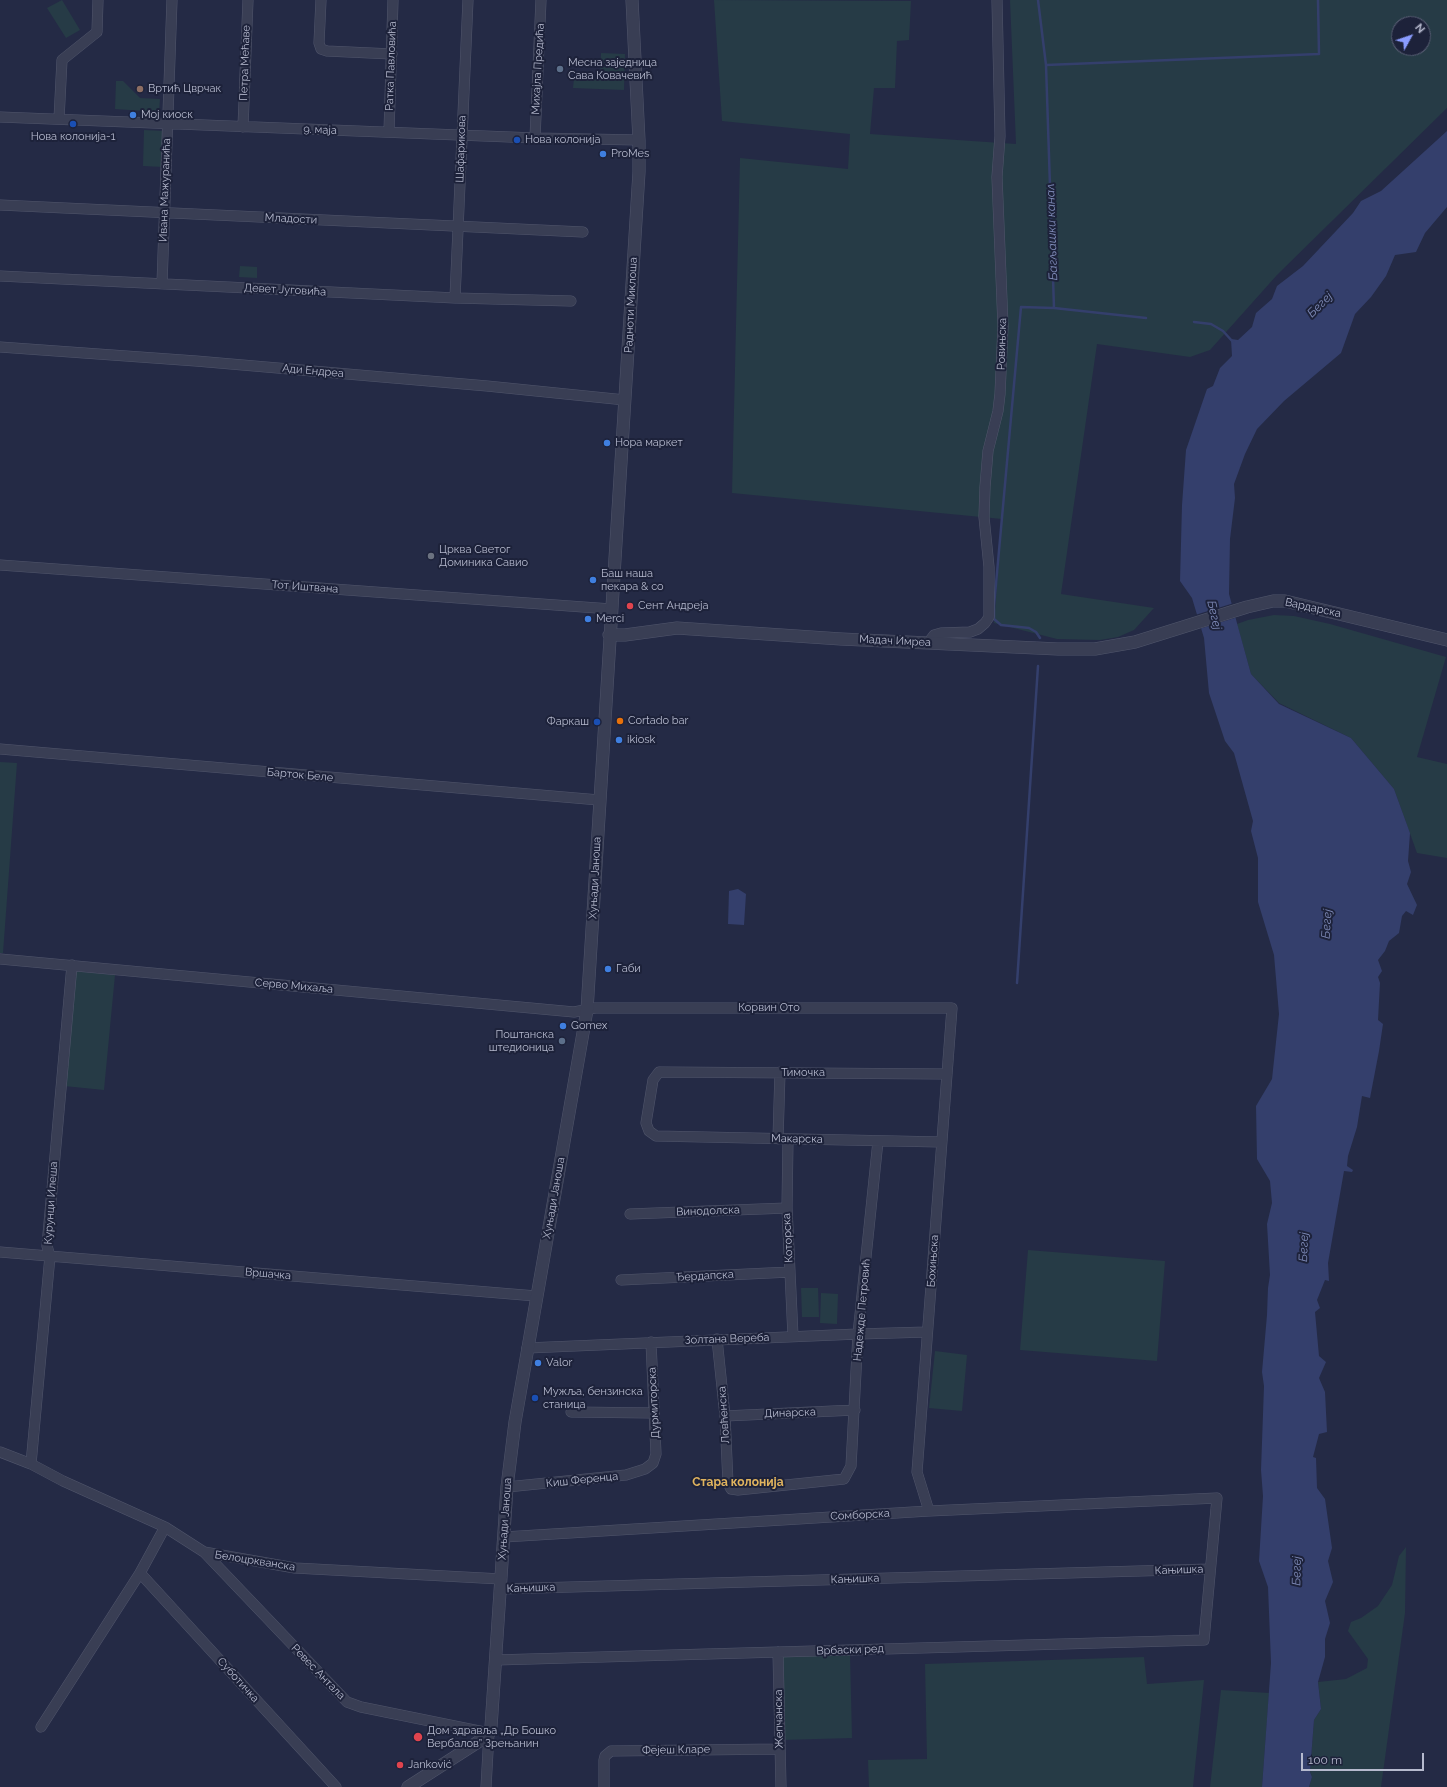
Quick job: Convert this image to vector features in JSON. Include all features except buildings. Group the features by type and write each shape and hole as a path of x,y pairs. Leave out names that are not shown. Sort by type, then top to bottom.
{"street":[{"path":"59,119 62,60 97,32 98,0"},
{"name":"Ивана Мажуранића","path":"162,284 172,0"},
{"name":"Петра Мећаве","path":"243,127 248,0"},
{"path":"321,0 319,43 321,49 327,51 392,54"},
{"name":"Ратка Павловића","path":"389,132 394,0"},
{"name":"Шафарикова","path":"455,298 468,0"},
{"name":"Михајла Предића","path":"536,138 542,0"},
{"name":"Радноти Миклоша","path":"611,609 625,400 639,140 632,0"},
{"name":"Ровињска","path":"931,643 931,639 934,635 941,633 970,632 978,629 989,617 989,567 984,517 985,487 988,451 999,400 1003,326 997,177 1000,136 997,0"},
{"name":"9. маја","path":"0,117 536,138 639,140"},
{"name":"Младости","path":"0,205 583,232"},
{"name":"Девет Југовића","path":"0,276 455,298 571,301"},
{"name":"Ади Ендреа","path":"0,347 204,362 487,386 625,400"},
{"name":"Тот Иштвана","path":"0,565 611,609"},
{"name":"Вардарска","path":"1179,628 1247,607 1272,601 1285,601 1447,640"},
{"name":"Хуњади Јаноша","path":"486,1787 507,1487 515,1422 587,1010 611,609"},
{"name":"Мадач Имреа","path":"609,635 629,635 677,628 841,639 1058,649 1095,649 1129,643 1179,628"},
{"name":"Барток Беле","path":"0,749 600,800"},
{"name":"Серво Михаља","path":"0,958 574,1012 587,1010"},
{"name":"Курунци Илеша","path":"31,1464 50,1256 47,1246 72,965"},
{"name":"Корвин Ото","path":"587,1010 595,1008 952,1008"},
{"name":"Бохињска","path":"929,1511 917,1472 952,1008"},
{"name":"Тимочка","path":"653,1135 648,1129 646,1123 653,1080 659,1072 947,1074"},
{"name":"Которска","path":"780,1072 793,1336"},
{"name":"Макарска","path":"653,1135 941,1142"},
{"name":"Надежде Петровић","path":"731,1489 738,1490 844,1479 851,1466 858,1334 878,1141"},
{"name":"Винодолска","path":"630,1214 787,1208"},
{"name":"Вршачка","path":"0,1252 536,1296"},
{"name":"Ђердапска","path":"621,1280 790,1272"},
{"name":"Золтана Вереба","path":"527,1348 793,1336 927,1332"},
{"name":"Ловћенска","path":"717,1340 728,1483 731,1489"},
{"name":"Дурмиторска","path":"651,1342 656,1454 653,1463"},
{"name":"Динарска","path":"724,1416 855,1410"},
{"path":"570,1412 654,1412"},
{"name":"Белоцркванска","path":"0,1452 31,1464 63,1481 165,1527 204,1552 295,1568 500,1584"},
{"name":"Киш Ференца","path":"507,1487 626,1475 645,1469 653,1463"},
{"name":"Сомборска","path":"504,1537 929,1511 1217,1498 1210,1569"},
{"path":"41,1727 140,1573 165,1527"},
{"name":"Ревес Антала","path":"204,1552 347,1702 361,1707 489,1733"},
{"name":"Кањишка","path":"500,1584 1210,1569"},
{"name":"Врбаски ред","path":"495,1660 1204,1640 1210,1569"},
{"name":"Суботичка","path":"140,1573 336,1787"},
{"name":"Жепчанска","path":"778,1652 781,1787"},
{"path":"408,1787 478,1742 489,1733"},
{"name":"Фејеш Кларе","path":"604,1787 604,1760 605,1756 612,1751 780,1749"}],"shaded area":[{"path":"62,0 80,30 66,38 47,8"},
{"path":"714,0 911,1 909,40 897,41 895,88 874,88 870,134 1016,144 1010,0 1447,0 1447,108 1277,275 1210,350 1190,357 1097,344 1061,594 1154,608 1134,630 1118,637 1100,640 1057,639 994,623 1002,519 732,493 740,158 848,169 850,134 722,121"},
{"path":"601,53 625,54 624,90 573,88 574,78 600,78"},
{"path":"116,81 123,81 140,98 160,99 159,112 115,109"},
{"path":"144,130 164,131 163,167 143,166"},
{"path":"240,266 257,267 257,278 239,277"},
{"path":"1274,615 1294,616 1330,624 1446,657 1417,757 1447,764 1447,858 1417,853 1394,789 1351,738 1279,703 1251,674 1237,624 1248,620"},
{"path":"0,762 17,763 3,953 0,953"},
{"path":"74,971 115,975 104,1090 64,1086"},
{"path":"1028,1250 1165,1261 1157,1361 1020,1350"},
{"path":"801,1288 818,1288 819,1317 802,1317"},
{"path":"821,1293 838,1294 837,1324 820,1323"},
{"path":"935,1351 967,1355 962,1411 929,1408"},
{"path":"1406,1547 1405,1613 1381,1787 1309,1787 1312,1777 1310,1772 1314,1720 1321,1709 1318,1682 1346,1679 1367,1668 1368,1659 1348,1631 1351,1622 1361,1618 1378,1606 1392,1585 1399,1556"},
{"path":"850,1653 852,1738 782,1740 780,1655"},
{"path":"1144,1657 1147,1684 1204,1680 1193,1787 869,1787 868,1760 927,1759 925,1664"},
{"path":"1221,1690 1269,1693 1262,1787 1210,1787"}],"water":[{"name":"Бегеј","path":"1447,131 1447,207 1425,233 1416,252 1395,255 1386,276 1371,297 1355,314 1341,353 1284,401 1257,429 1245,454 1234,484 1235,498 1230,539 1229,594 1251,674 1279,704 1351,738 1394,789 1410,833 1408,861 1411,872 1407,884 1417,905 1413,915 1406,911 1402,916 1399,933 1389,941 1385,951 1378,960 1382,971 1378,977 1380,983 1378,1020 1383,1024 1379,1051 1370,1098 1362,1096 1357,1127 1348,1156 1347,1166 1353,1170 1352,1172 1344,1171 1328,1263 1329,1281 1325,1280 1317,1300 1320,1308 1315,1312 1319,1356 1326,1362 1319,1378 1325,1392 1327,1432 1319,1434 1313,1457 1316,1458 1317,1488 1325,1499 1332,1548 1328,1561 1333,1582 1325,1601 1330,1623 1325,1639 1325,1657 1318,1682 1321,1709 1314,1720 1310,1772 1312,1777 1309,1787 1262,1787 1271,1663 1268,1587 1259,1561 1263,1496 1261,1470 1264,1386 1262,1372 1270,1275 1267,1224 1272,1203 1270,1181 1257,1159 1256,1106 1272,1079 1279,1014 1274,955 1258,902 1258,858 1251,831 1253,821 1234,753 1225,741 1209,693 1204,638 1192,598 1180,581 1182,505 1186,450 1207,389 1213,386 1220,368 1232,356 1231,339 1238,340 1252,327 1256,313 1272,299 1277,286 1303,266 1353,213 1361,201 1381,191"},
{"path":"738,889 746,894 744,925 728,924 729,891"}],"pier":[{"path":"1234,603 1238,617 1199,629 1195,615"}],"waterway":[{"name":"Багљашки канал","path":"1038,0 1046,65 1054,308 1146,318"},
{"name":"Багљашки канал","path":"1046,65 1319,54 1318,0"},
{"path":"1040,638 1036,632 1029,628 1001,625 994,619 994,606 1021,307 1054,308"},
{"path":"1194,322 1211,324 1223,331 1233,342"},
{"path":"1017,983 1038,666"}],"place":[{"name":"Месна заједница Сава Ковачевић","path":"560,69"},
{"name":"Вртић Цврчак","path":"140,89"},
{"name":"Мој киоск","path":"133,115"},
{"name":"Нова колонија-1","path":"73,124"},
{"name":"Нова колонија","path":"517,140"},
{"name":"ProMes","path":"603,154"},
{"name":"Нора маркет","path":"607,443"},
{"name":"Црква Светог Доминика Савио","path":"431,556"},
{"name":"Баш наша пекара & co","path":"593,580"},
{"name":"Сент Андреја","path":"630,606"},
{"name":"Merci","path":"588,619"},
{"name":"Cortado bar","path":"620,721"},
{"name":"Фаркаш","path":"597,722"},
{"name":"ikiosk","path":"619,740"},
{"name":"Габи","path":"608,969"},
{"name":"Gomex","path":"563,1026"},
{"name":"Поштанска штедионица","path":"562,1041"},
{"name":"Valor","path":"538,1363"},
{"name":"Мужља, бензинска станица","path":"535,1398"},
{"name":"Дом здравља „Др Бошко Вербалов” Зрењанин","path":"418,1737"},
{"name":"Janković","path":"400,1765"}],"district":[{"name":"Стара колонија","path":"738,1482"}]}
